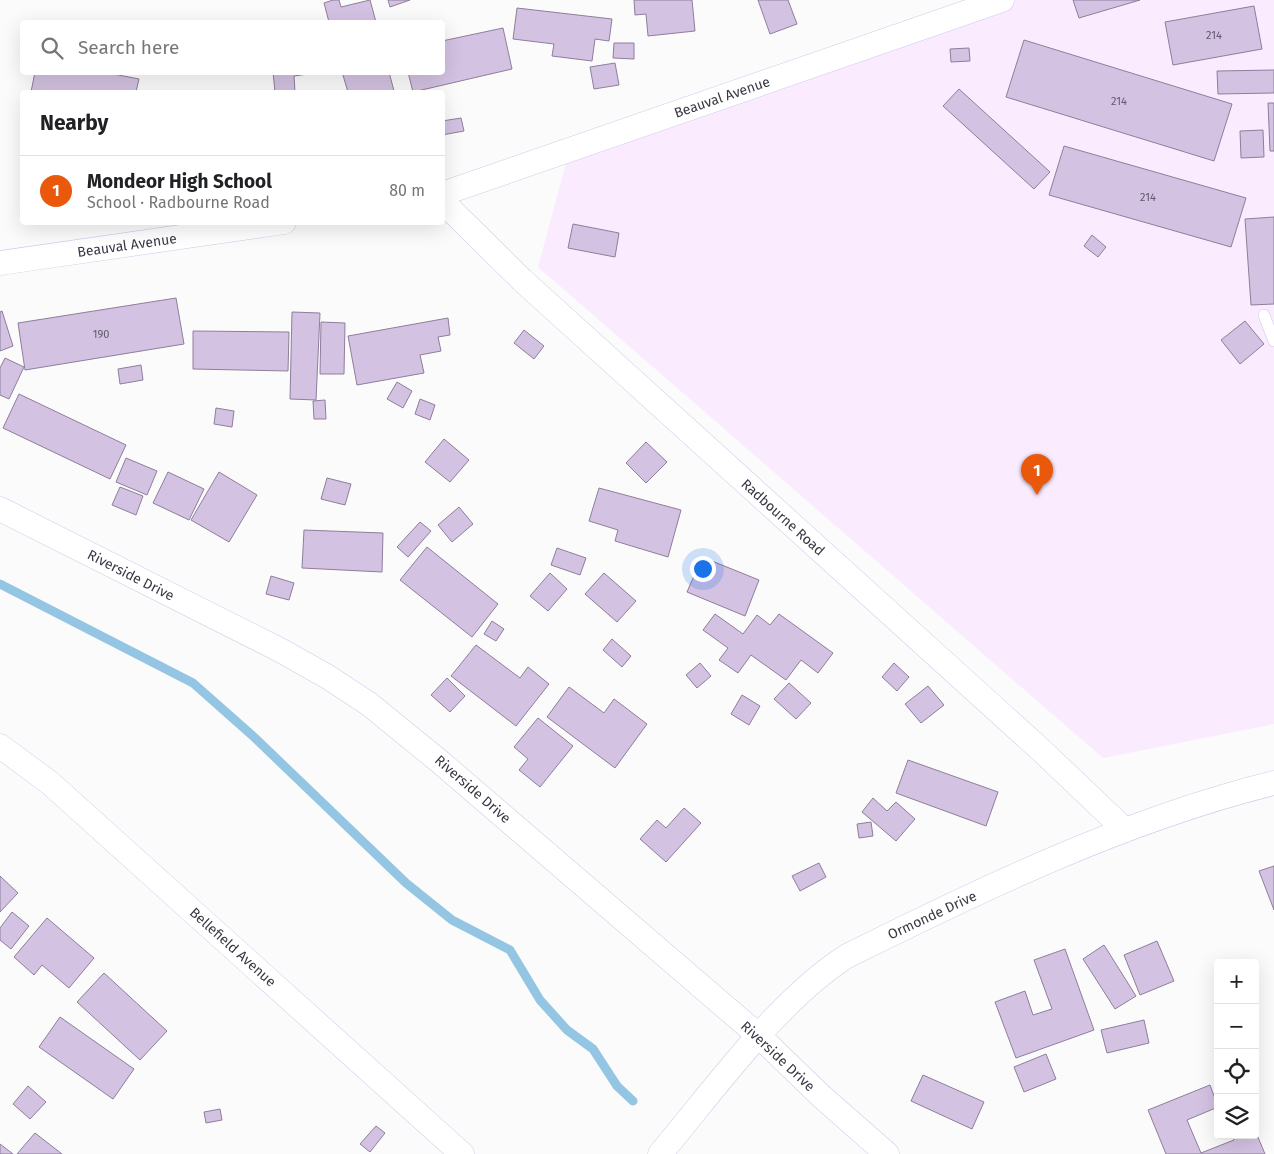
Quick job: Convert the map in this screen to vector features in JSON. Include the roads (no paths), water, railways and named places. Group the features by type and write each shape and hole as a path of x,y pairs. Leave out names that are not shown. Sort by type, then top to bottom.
{"street":[{"name":"Beauval Avenue","path":"445,193 1002,0"},
{"name":"Radbourne Road","path":"445,205 522,280 1090,795 1125,830"},
{"name":"Beauval Avenue","path":"0,263 263,225"},
{"name":"Riverside Drive","path":"0,508 280,650 328,677 369,704 447,767 759,1036 821,1096 887,1154"},
{"name":"Bellefield Avenue","path":"0,746 50,783 462,1154"},
{"name":"Ormonde Drive","path":"660,1154 759,1036 807,986 826,969 847,956 991,887 1125,830 1219,798 1274,784"}],"lane":[{"path":"1264,315 1274,342"}],"waterway":[{"path":"0,584 193,683 255,738 406,883 452,920 510,950 540,1000 567,1030 593,1049 617,1086 633,1101"}],"place":[{"name":"Mondeor High School","path":"1037,495"}]}
